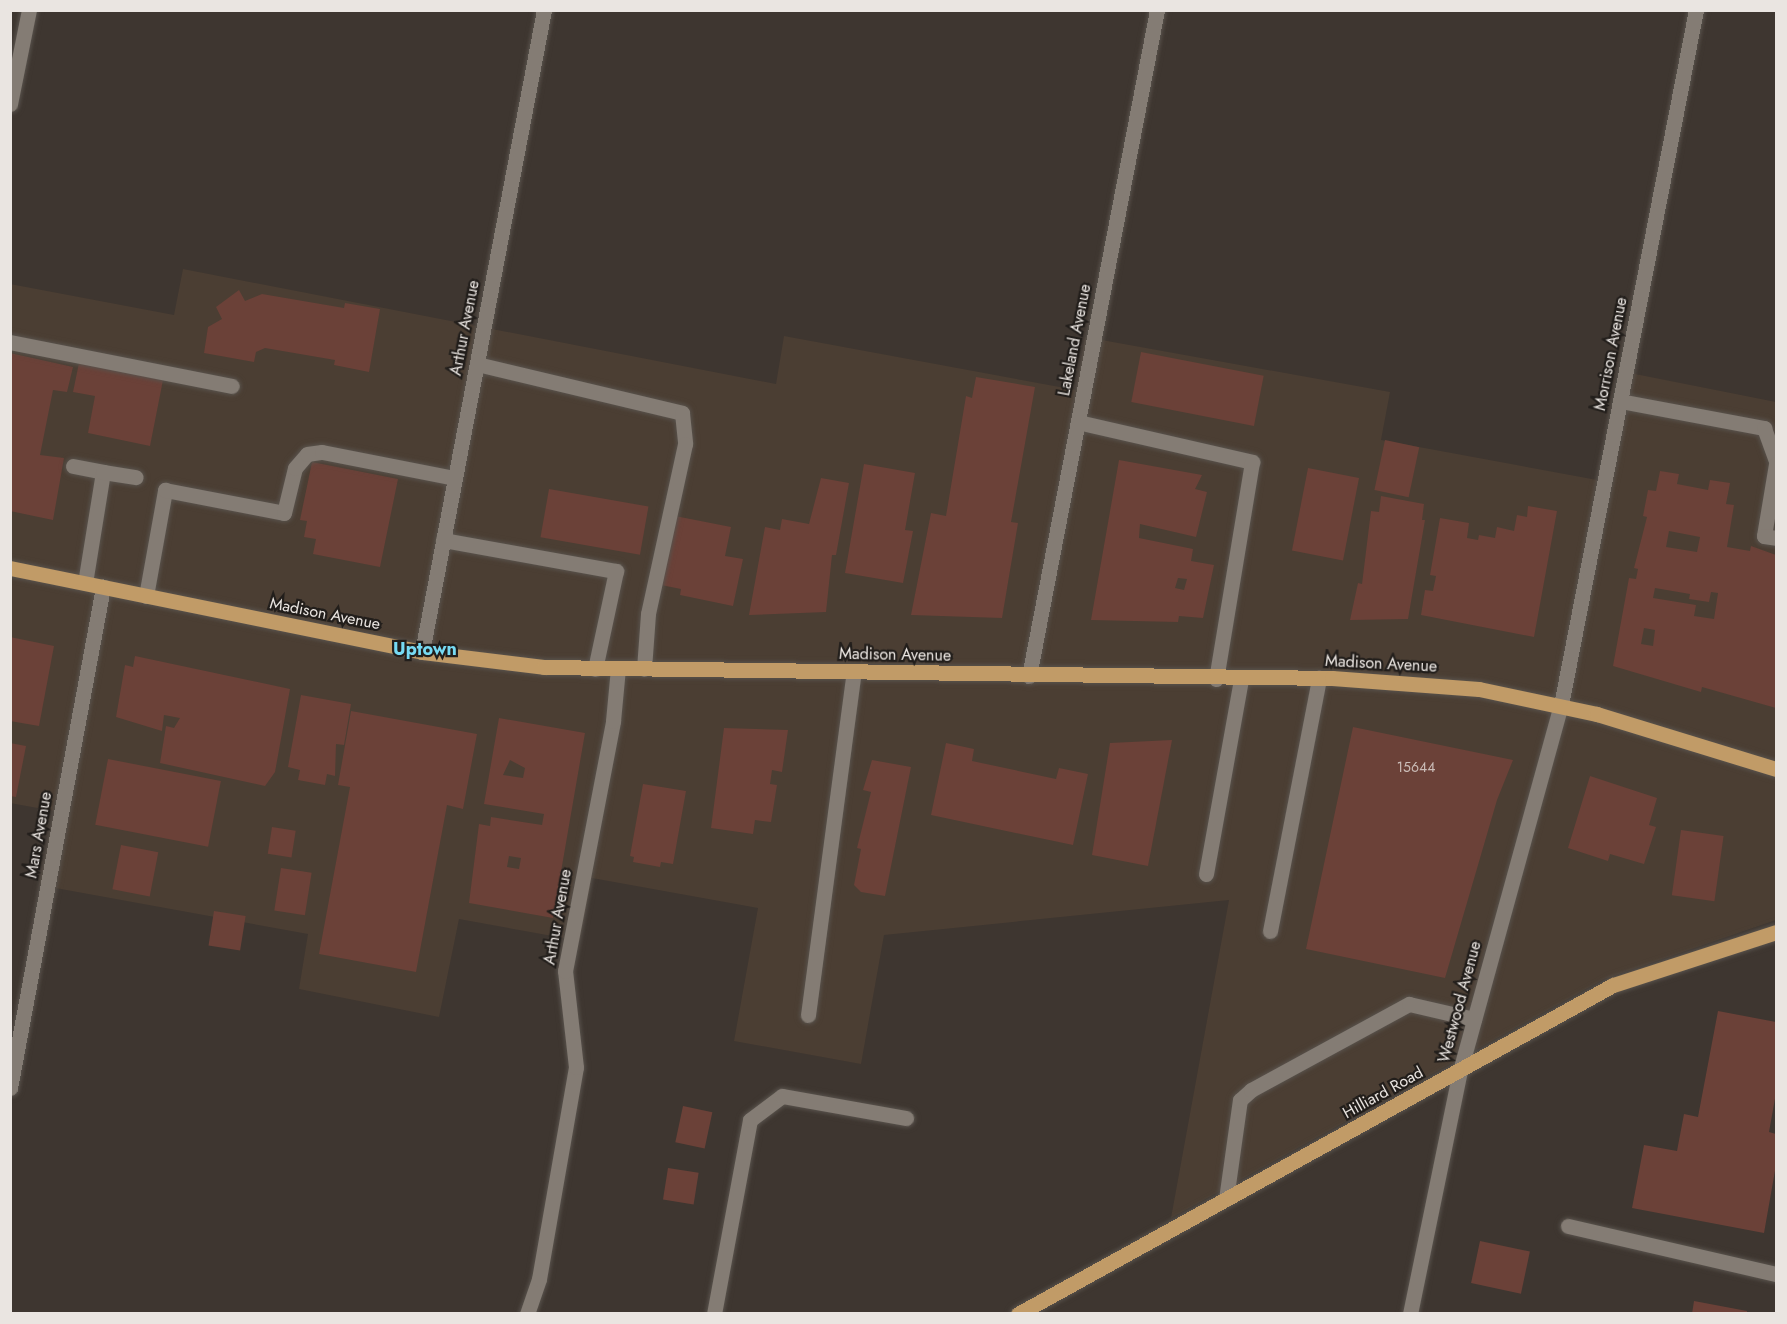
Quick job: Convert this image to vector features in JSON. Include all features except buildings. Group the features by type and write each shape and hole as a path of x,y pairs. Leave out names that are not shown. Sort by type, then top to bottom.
{"main road":[{"name":"Madison Avenue","path":"10,568 422,652 490,662 595,669 1216,679 1319,678 1479,688 1561,705 1776,769"},
{"name":"Hilliard Road","path":"1018,1314 1613,985 1776,932"}],"street":[{"path":"10,104 29,10"},
{"name":"Arthur Avenue","path":"422,652 544,10"},
{"name":"Lakeland Avenue","path":"1029,676 1158,10"},
{"name":"Morrison Avenue","path":"1561,705 1696,10"},
{"path":"10,342 232,386"},
{"path":"477,364 671,407 682,413 685,444 648,614 644,669"},
{"path":"1620,400 1764,428 1776,463 1764,536 1776,538"},
{"path":"1078,422 1252,462 1216,679"},
{"path":"146,596 165,490 284,513 295,468 307,454 322,452 454,478"},
{"path":"73,466 136,477"},
{"path":"85,584 103,472"},
{"path":"443,540 616,571 595,669"},
{"name":"Mars Avenue","path":"10,1088 103,587"},
{"name":"Arthur Avenue","path":"527,1314 539,1279 576,1066 565,971 613,721 618,668"},
{"path":"808,1015 854,672"},
{"path":"1270,931 1319,678"},
{"path":"1206,874 1241,679"},
{"name":"Westwood Avenue","path":"1410,1314 1460,1071 1561,705"},
{"path":"1226,1199 1240,1100 1251,1090 1409,1004 1474,1019"},
{"path":"714,1314 750,1120 782,1096 906,1118"},
{"path":"1568,1226 1662,1251 1776,1274"}],"shaded area":[{"path":"183,269 776,384 784,336 1076,390 1085,337 1390,392 1381,440 1608,482 1630,373 1776,402 1776,920 1604,979 1171,1218 1229,900 884,935 861,1064 734,1041 758,908 592,878 580,941 459,919 439,1017 299,989 308,934 39,885 54,811 10,803 10,284 174,315"}],"district":[{"name":"Uptown","path":"425,649"}]}
